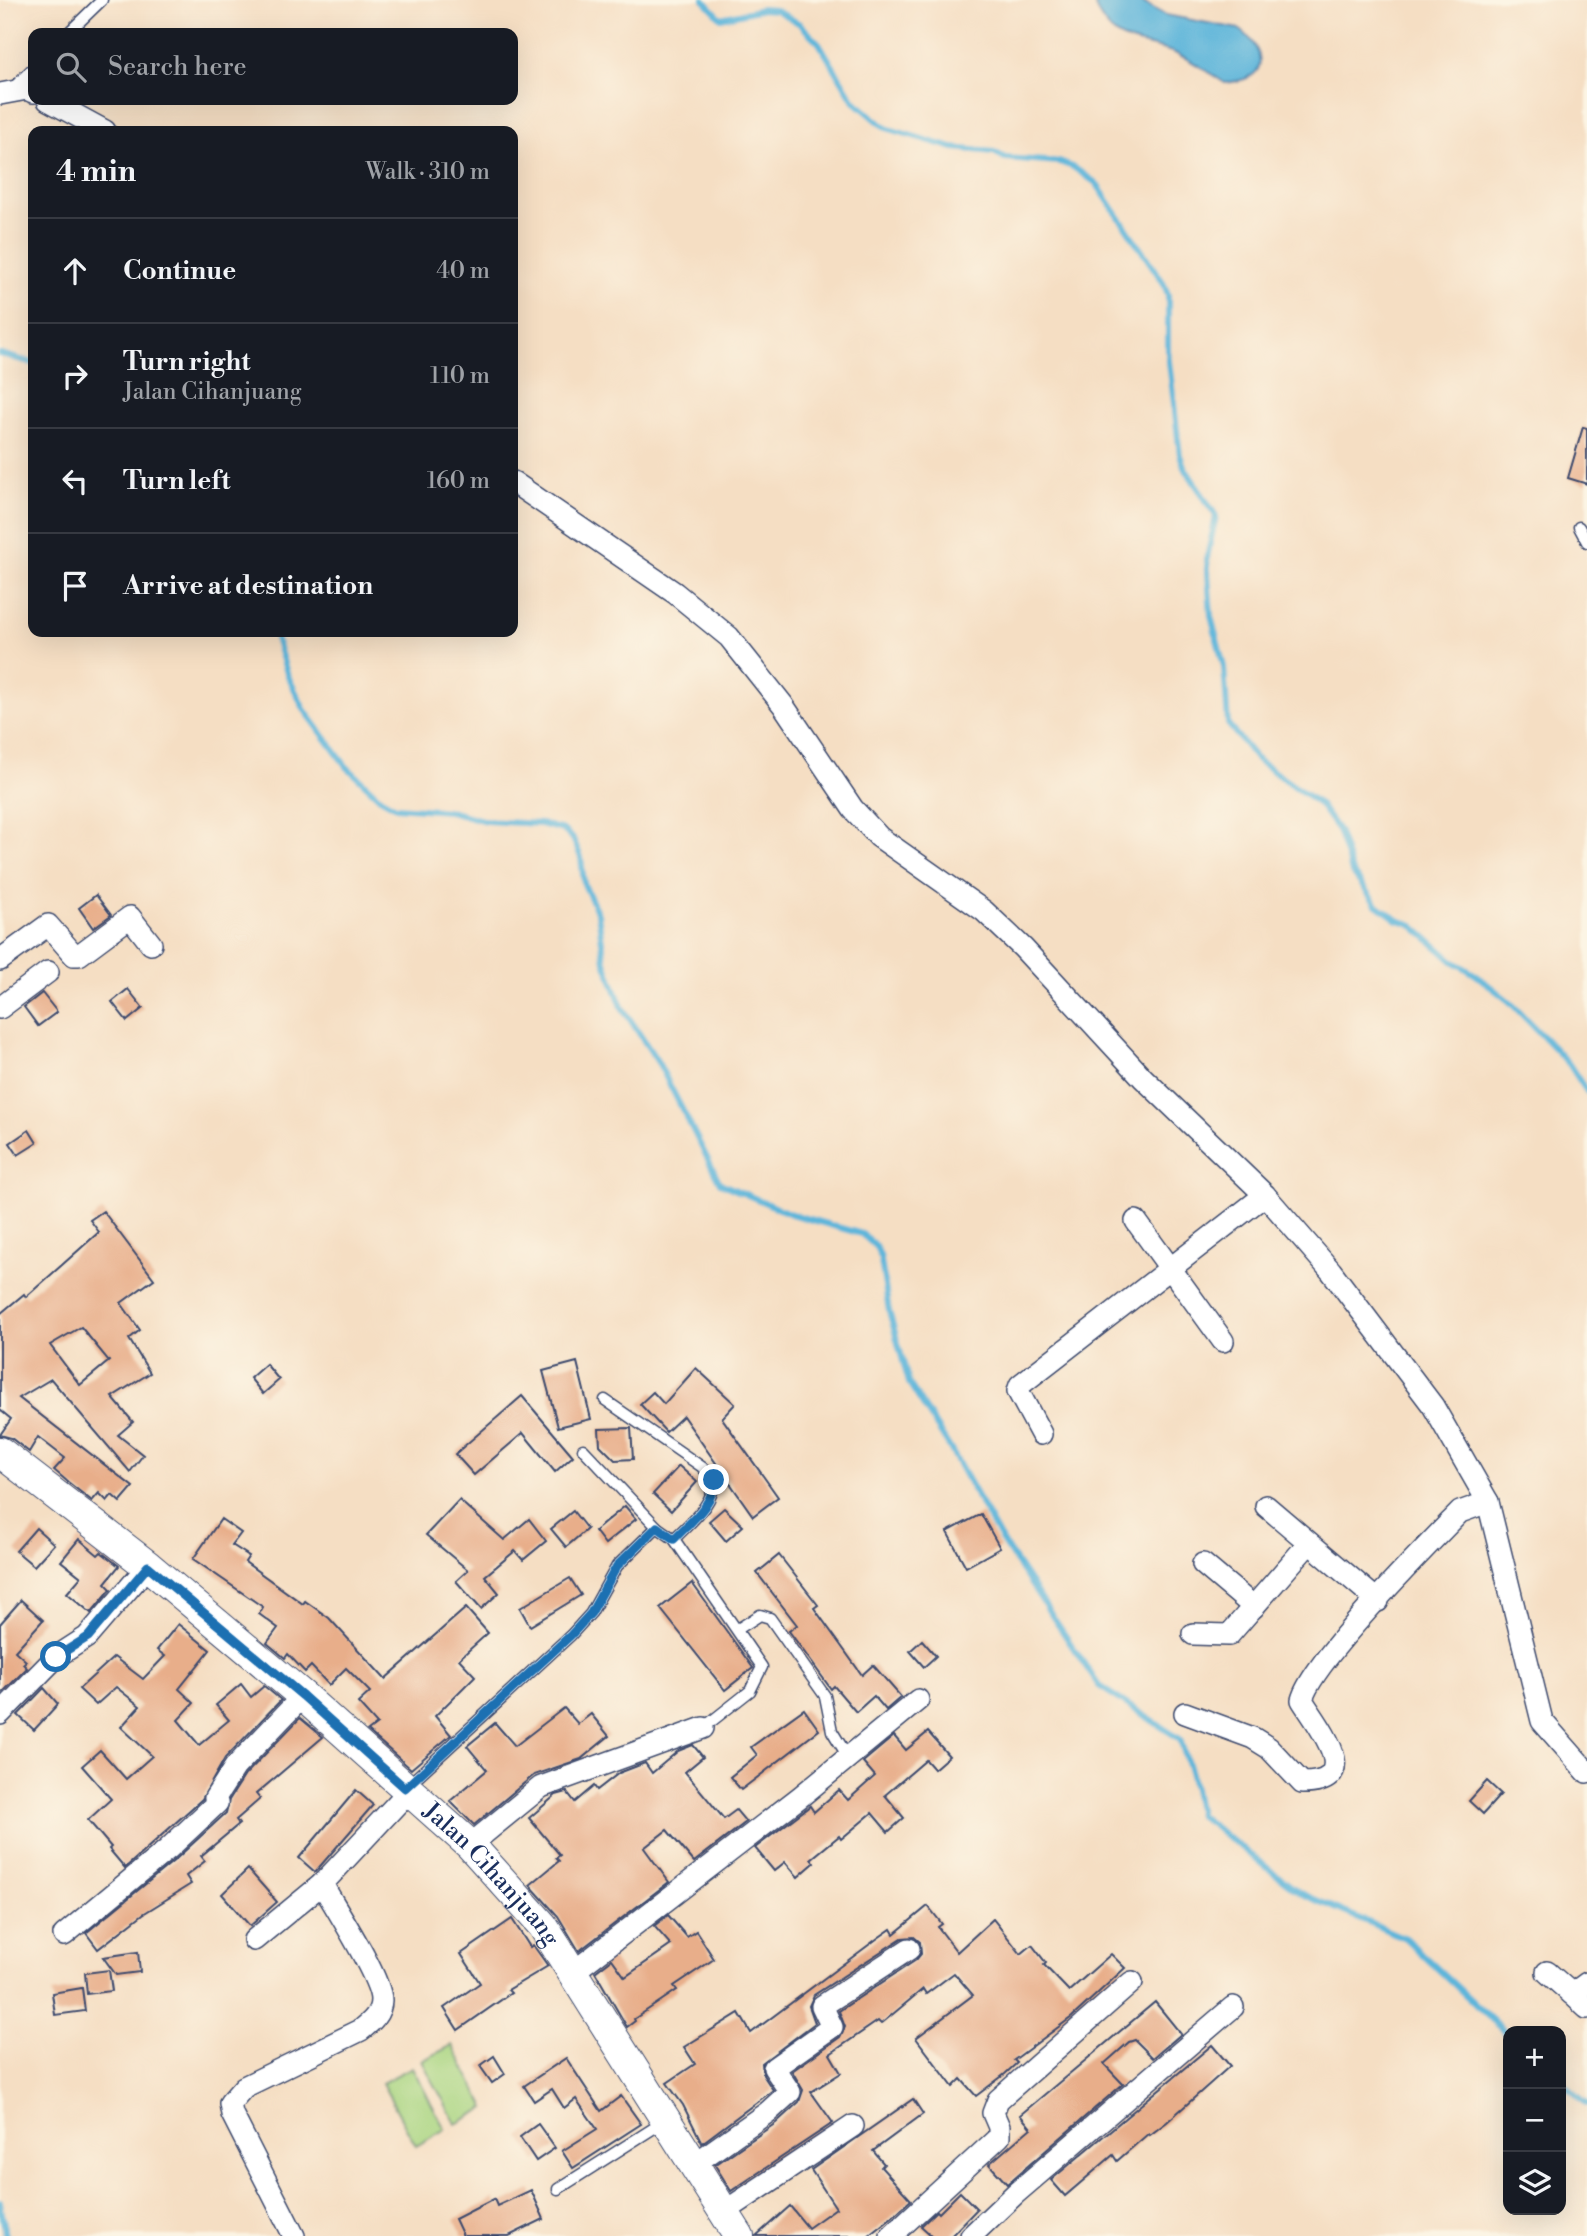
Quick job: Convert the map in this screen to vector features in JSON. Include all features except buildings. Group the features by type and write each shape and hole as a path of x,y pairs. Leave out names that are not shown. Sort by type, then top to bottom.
{"main road":[{"name":"Jalan Cihanjuang","path":"0,1452 148,1566 303,1696 470,1845 543,1926 732,2224"}],"street":[{"path":"5,92 28,90"},
{"path":"57,105 96,126"},
{"path":"518,485 675,593 729,637 783,705 862,818 888,844 994,920 1143,1078 1265,1195 1331,1271 1433,1406 1488,1502 1542,1721 1587,1772"},
{"path":"0,960 48,925 74,955 79,955 131,917 151,944"},
{"path":"0,1008 48,972"},
{"path":"1041,1434 1018,1391 1020,1385 1265,1195"},
{"path":"1136,1222 1223,1341"},
{"path":"1185,1713 1252,1738 1269,1748 1302,1783 1317,1783 1328,1776 1335,1763 1335,1753 1302,1700 1304,1691 1324,1662 1460,1512 1488,1502"},
{"path":"1266,1506 1378,1601"},
{"path":"1193,1634 1229,1636 1309,1543"},
{"path":"1203,1564 1254,1607"},
{"path":"1,1714 56,1657 88,1637 148,1566"},
{"path":"64,1935 158,1858 217,1803 215,1798 235,1767 303,1696"},
{"path":"572,1973 918,1700"},
{"path":"470,1845 541,1787 704,1728"},
{"path":"254,1940 322,1884 407,1790"},
{"path":"294,2236 235,2121 230,2103 244,2087 361,2030 373,2021 379,2010 378,1985 322,1884"},
{"path":"693,2165 768,2112 790,2092 774,2068 832,2026 822,2006 909,1949"},
{"path":"1547,1972 1582,1995"},
{"path":"882,2234 999,2137 999,2127 993,2113 998,2100 1132,1982"},
{"path":"971,2236 1084,2133 1233,2007"},
{"path":"732,2224 853,2126"}],"lane":[{"path":"73,28 102,0"},
{"path":"5,92 28,72"},
{"path":"1579,527 1587,541"},
{"path":"605,1400 702,1467 714,1480 714,1493 710,1499 674,1539"},
{"path":"583,1449 657,1527 674,1539 738,1629 762,1670 750,1691 704,1728"},
{"path":"407,1790 571,1635 591,1613 617,1566 657,1527"},
{"path":"738,1629 760,1615 770,1618 824,1696 832,1731 848,1757"},
{"path":"558,2189 665,2120"}],"green space":[{"path":"452,2045 486,2108 456,2124 422,2061"},
{"path":"412,2067 445,2129 416,2146 382,2083"}],"water":[{"path":"1100,0 1138,0 1166,15 1239,29 1255,46 1260,61 1259,68 1247,78 1225,83 1177,54 1119,36 1102,20 1095,6"}],"waterway":[{"path":"704,0 721,18 762,9 776,10 800,24 819,43 854,101 886,128 953,148 994,152 1005,158 1059,162 1073,167 1096,183 1163,282 1168,295 1168,353 1180,455 1185,468 1216,516 1207,558 1211,616 1224,667 1228,724 1256,759 1319,804 1338,830 1352,872 1376,904 1398,920 1411,924 1453,961 1510,1002 1569,1064 1587,1092"},
{"path":"0,354 28,362"},
{"path":"276,637 288,676 304,709 346,766 380,798 396,807 449,811 486,821 541,824 563,830 573,839 581,857 584,884 598,914 605,962 622,1007 659,1064 720,1183 791,1214 862,1234 876,1247 880,1255 889,1311 909,1383 950,1448 1000,1538 1099,1686 1180,1739 1191,1774 1199,1815 1300,1893 1405,1938 1503,2030"},
{"path":"1566,2085 1587,2104"},
{"path":"0,2202 6,2236"}],"route":[{"path":"56,1657 88,1637 148,1566 303,1696 405,1788 571,1635 591,1613 626,1555 657,1527 674,1539 706,1505 714,1493 714,1480"}]}
